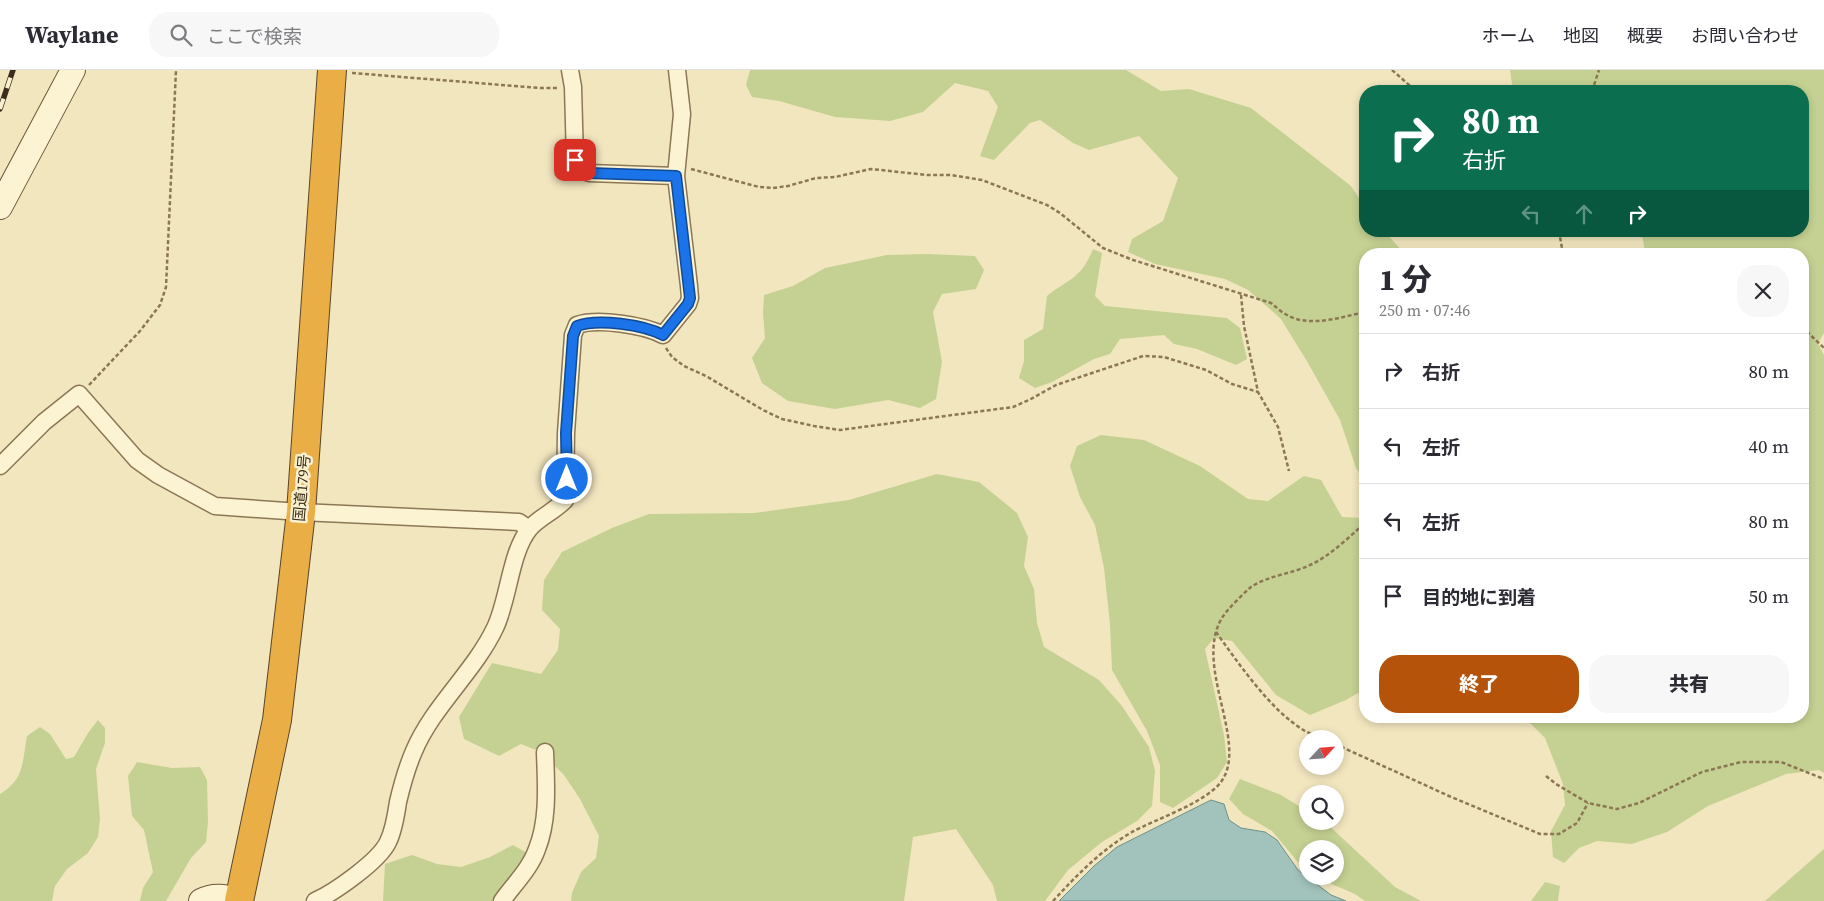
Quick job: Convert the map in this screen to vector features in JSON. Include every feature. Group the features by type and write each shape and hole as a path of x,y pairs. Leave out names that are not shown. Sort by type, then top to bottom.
{"highway":[{"name":"国道179号","path":"242,901 277,720 301,512 327,71"}],"street":[{"path":"0,207 73,70"},
{"path":"570,70 573,87 575,160 579,168 589,173 676,171"},
{"path":"315,901 346,882 380,854 388,842 414,750 430,722 496,628 505,602 517,553 529,529 560,506 565,500 566,433 573,336 577,326 587,322 601,322 651,328 663,335 688,304 690,298 676,171 682,114 677,70"},
{"path":"2,457 79,394 137,460 158,475 215,506 519,522 529,529"},
{"path":"502,901 525,871 537,850 544,820 546,790 545,752"},
{"path":"201,901 207,898 225,896 242,901"}],"path":[{"path":"79,394 140,330 160,305 166,287 176,70"},
{"path":"1392,70 1409,85"},
{"path":"1594,85 1599,70"},
{"path":"327,71 540,88 573,87"},
{"path":"676,171 773,188 816,178 835,177 871,169 927,175 951,175 982,180 1047,205 1066,217 1103,248 1241,295 1271,303 1288,316 1311,321 1359,313"},
{"path":"1241,295 1244,326 1258,392 1278,427 1289,470"},
{"path":"1809,334 1824,348"},
{"path":"663,335 664,345 672,357 684,366 706,376 763,410 782,419 840,430 1013,407 1030,400 1056,385 1143,356 1164,357 1206,370 1232,384 1258,392"},
{"path":"1053,901 1091,861 1107,849 1131,833 1200,799 1220,784 1228,770 1230,750 1217,688 1214,656 1215,631 1226,612 1252,587 1272,578 1309,566 1336,548 1359,528"},
{"path":"1215,631 1247,674 1280,712 1304,730"},
{"path":"1344,748 1449,796 1540,834 1559,834 1577,823 1588,803"},
{"path":"1546,776 1588,803 1617,809 1639,803 1702,772 1741,762 1780,762 1824,779"}],"green space":[{"path":"750,70 1126,70 1161,91 1189,89 1251,108 1351,186 1359,198 1359,237 1389,237 1400,248 1359,248 1359,472 1340,420 1281,319 1248,290 1225,279 1155,264 1128,252 1132,239 1163,221 1178,178 1139,136 1089,150 1073,143 1040,120 1030,123 994,160 980,156 998,107 988,91 955,83 923,112 890,121 835,117 779,101 752,97 746,85"},
{"path":"1510,70 1824,70 1824,333 1818,343 1824,355 1824,773 1819,770 1786,774 1708,806 1667,832 1632,844 1597,841 1579,848 1564,863 1553,857 1551,831 1565,805 1563,784 1545,738 1530,723 1809,723 1809,248 1644,248 1642,237 1809,237 1809,85 1512,85"},
{"path":"1093,249 1102,253 1095,296 1105,306 1227,318 1240,328 1247,359 1236,365 1197,349 1174,344 1164,335 1120,339 1110,354 1094,359 1052,382 1035,388 1019,378 1024,361 1024,340 1043,329 1047,296 1074,277 1084,267"},
{"path":"887,255 975,256 984,270 976,289 942,294 933,312 942,362 936,399 920,408 888,400 835,409 788,401 762,383 752,358 765,338 764,295 793,286 825,268"},
{"path":"1101,435 1144,440 1200,466 1248,499 1268,501 1304,476 1321,480 1342,517 1359,518 1359,692 1310,715 1276,695 1232,641 1214,638 1205,649 1224,735 1227,762 1217,778 1173,808 1160,802 1160,765 1147,731 1112,670 1110,624 1104,568 1095,525 1080,497 1070,466 1077,446"},
{"path":"937,474 979,482 1017,513 1028,537 1024,566 1034,589 1037,623 1044,647 1099,680 1122,706 1149,747 1155,771 1152,806 1137,821 1102,842 1068,870 1045,901 997,901 993,885 956,829 913,837 904,901 571,901 572,893 581,872 596,858 599,836 580,799 564,775 541,752 521,744 499,756 464,739 459,717 492,663 541,674 558,650 560,629 542,610 544,580 562,552 612,528 649,514 754,513 849,500"},
{"path":"98,720 105,728 105,743 96,769 100,819 98,837 88,853 67,869 55,886 52,901 0,901 0,794 18,776 23,762 27,736 40,727 50,734 66,759 74,757"},
{"path":"137,762 172,768 200,767 207,780 208,822 206,842 191,858 166,901 140,901 143,888 153,872 144,830 132,816 128,776"},
{"path":"1240,779 1281,795 1299,806 1299,830 1334,830 1395,887 1421,901 1365,901 1355,894 1334,885 1344,885 1344,840 1299,840 1299,863 1272,831 1243,814 1229,799"},
{"path":"513,845 527,853 523,865 506,883 494,901 383,901 385,864 412,855 437,864 461,867 490,857"},
{"path":"1824,849 1824,901 1765,901"},
{"path":"1545,882 1560,886 1558,901 1531,901"}],"water":[{"path":"1211,800 1224,804 1229,820 1241,828 1265,832 1277,840 1299,871 1299,885 1318,885 1331,895 1346,901 1059,901 1094,866 1117,847"}],"railway":[{"path":"0,109 13,70"}],"route":[{"path":"567,479 566,433 573,336 577,326 587,322 601,322 651,328 663,335 688,304 690,298 676,176 589,173 579,168 575,160"}]}
